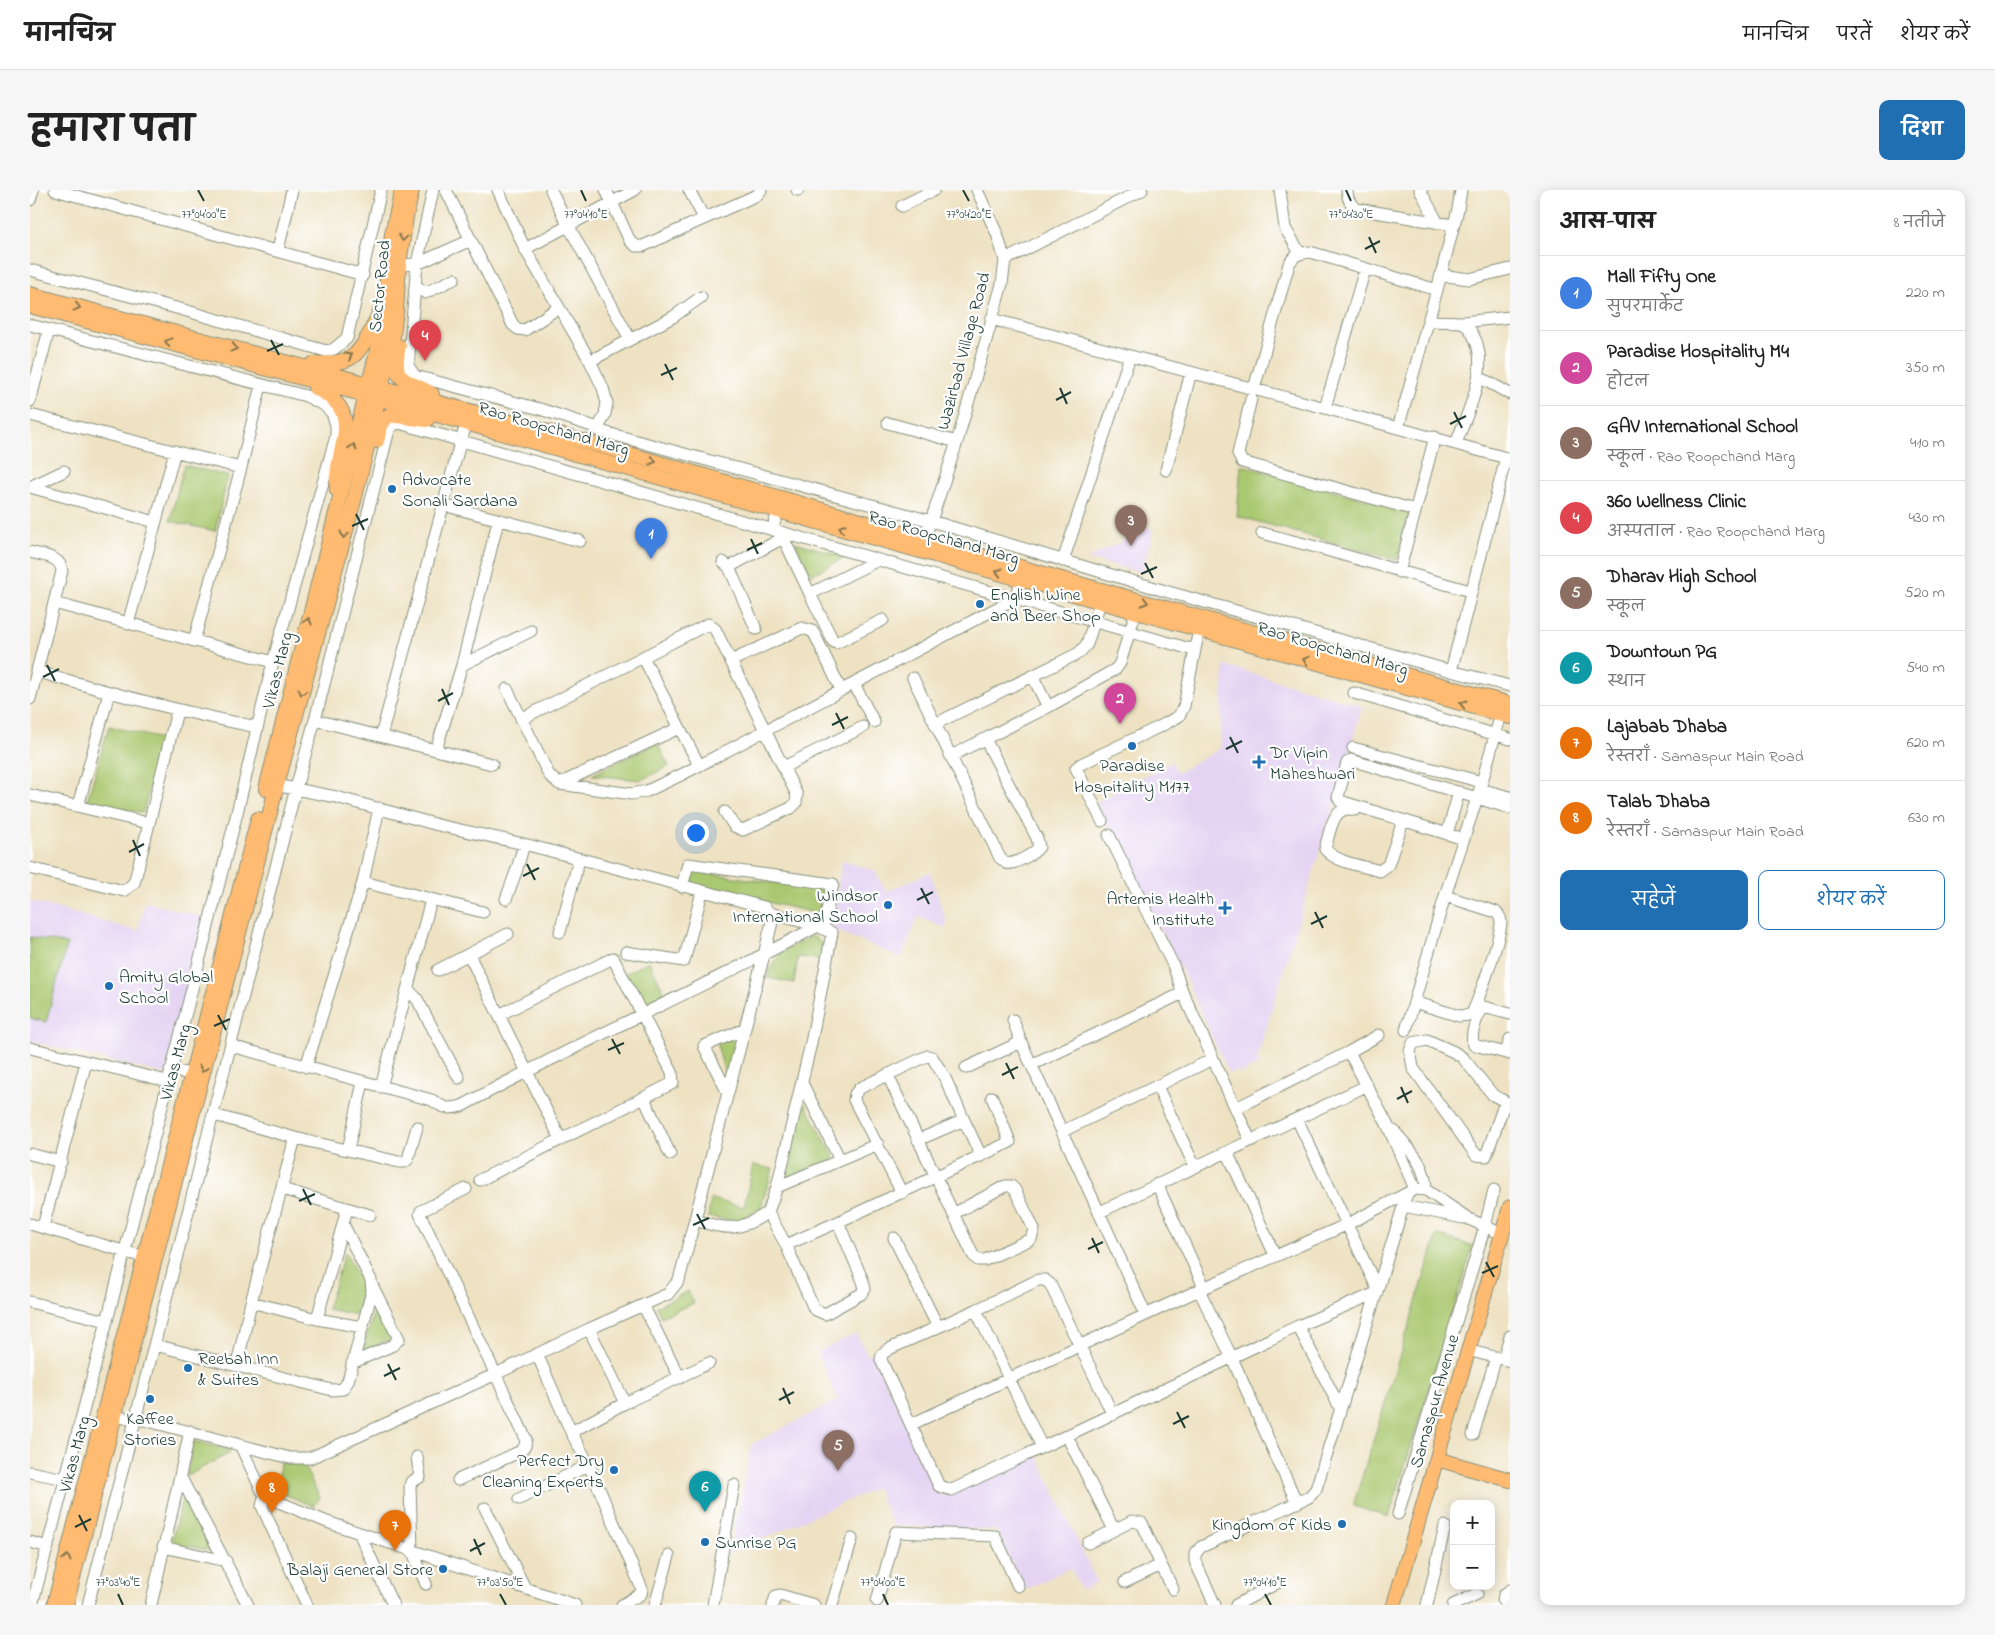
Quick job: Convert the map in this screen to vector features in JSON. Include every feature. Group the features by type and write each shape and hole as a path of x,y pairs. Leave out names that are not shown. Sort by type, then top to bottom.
{"main road":[{"name":"Sector Road","path":"390,308 392,234 402,190"},
{"name":"Sector Road","path":"373,390 380,340 390,308 412,190"},
{"path":"30,294 302,365 373,390"},
{"path":"30,306 290,375 373,390"},
{"path":"302,365 332,362 352,357 390,308 400,325 400,342 396,362 397,373 407,383 428,391 458,417"},
{"path":"290,375 331,395 345,418 346,431 336,476 338,501"},
{"name":"Rao Roopchand Marg","path":"373,390 458,417 780,504 923,539 1102,596 1507,711"},
{"name":"Vikas Marg","path":"149,1258 191,1074 355,495 373,390"},
{"name":"Vikas Marg","path":"54,1605 108,1416 272,784 338,501 373,390"},
{"path":"355,495 366,480 381,425 389,415 440,422 458,417"},
{"name":"Rao Roopchand Marg","path":"458,417 601,446 780,504 1023,579 1102,596 1136,611 1200,629 1433,689"},
{"name":"Samaspur Avenue","path":"1402,1605 1440,1456 1475,1352 1506,1236 1510,1207"},
{"name":"Samaspur Avenue","path":"1394,1605 1506,1236"},
{"name":"Vikas Marg","path":"66,1605 108,1416"},
{"path":"1440,1456 1510,1472"},
{"path":"1440,1456 1510,1480"}],"street":[{"path":"30,200 33,190"},
{"path":"55,190 363,275"},
{"path":"278,250 292,190"},
{"path":"30,270 180,309 326,351 342,344 347,338 381,190"},
{"path":"433,190 418,264 408,366 415,376 540,409 599,430 931,521 1063,561 1510,686"},
{"path":"446,190 513,325 518,329 524,330 558,308"},
{"path":"498,190 525,249 590,361 603,388 607,403 599,430 601,446"},
{"path":"551,190 630,339"},
{"path":"606,190 630,241 636,246 643,246 758,195 761,190"},
{"path":"525,249 635,190"},
{"path":"689,190 704,218"},
{"path":"902,206 934,190"},
{"path":"977,190 997,234 1005,260"},
{"name":"Wazirbad Village Road","path":"923,539 931,521 956,442 1002,284 1005,260 1142,190"},
{"path":"1280,190 1284,228 1300,253"},
{"path":"1346,190 1351,205 1357,209 1453,225"},
{"path":"1420,190 1438,223"},
{"path":"1398,428 1441,275 1461,190"},
{"path":"399,265 418,264 471,240"},
{"path":"1415,510 1242,462 1238,454 1289,264 1293,257 1300,253 1310,252 1437,290"},
{"path":"1325,408 1365,269"},
{"path":"1441,275 1469,279 1510,269"},
{"path":"416,285 425,293 454,279"},
{"path":"590,361 672,317 701,297"},
{"path":"1428,321 1463,322 1510,317"},
{"path":"992,319 1191,372 1253,394 1325,408 1508,459 1470,591 1451,671"},
{"path":"1456,444 1479,377 1480,352 1476,338 1463,322"},
{"path":"30,325 306,396 321,403 332,412 336,429 324,484 273,662 107,1321 32,1605"},
{"path":"30,402 49,330"},
{"path":"1063,561 1130,356"},
{"path":"1166,470 1191,372"},
{"path":"1479,377 1510,394"},
{"path":"194,641 241,468 261,385"},
{"path":"30,415 241,468"},
{"path":"381,736 460,441 458,417"},
{"path":"888,423 956,442"},
{"path":"88,1605 296,788 316,720 389,430 392,426 399,424 460,441 584,480 1096,620 1194,650"},
{"path":"1399,572 1435,438"},
{"path":"128,624 175,451"},
{"path":"30,487 64,471"},
{"path":"30,487 155,522"},
{"path":"355,495 372,500"},
{"path":"780,504 779,534 833,641 836,643 883,620"},
{"path":"443,505 580,541"},
{"path":"436,750 462,665 498,520"},
{"path":"1262,533 1470,591"},
{"path":"756,629 726,564 779,534"},
{"path":"30,552 57,559 62,564 62,571 30,699"},
{"path":"810,594 878,560"},
{"path":"507,689 549,775 559,784 632,794 640,793 699,766 1014,599 1023,579"},
{"path":"935,724 1080,653 1087,644 1102,596"},
{"path":"54,603 273,662"},
{"path":"951,756 1048,708 1116,669 1120,663 1136,611"},
{"path":"521,719 708,624 715,629 798,795 796,803 791,808 743,830 734,826 724,812"},
{"path":"731,661 802,628 807,628 815,635 842,690"},
{"path":"1102,821 1076,768 1179,716 1184,706 1194,650 1200,629"},
{"path":"462,665 531,631"},
{"path":"643,657 699,766"},
{"path":"1033,677 1048,708"},
{"path":"34,678 109,693 177,711 257,727"},
{"path":"913,678 1000,858 1006,863 1012,864 1036,851 1039,847 1037,838 985,739"},
{"path":"784,767 868,725 854,684"},
{"path":"78,806 109,693"},
{"path":"1354,694 1510,739"},
{"path":"30,868 124,891 134,883 177,711"},
{"path":"1406,1030 1445,896 1480,790 1495,735 1507,711"},
{"path":"316,720 492,764"},
{"path":"559,784 679,728"},
{"path":"1353,748 1510,798"},
{"path":"1463,842 1447,834 1340,801 1338,797 1347,763 1351,760 1459,792 1480,790 1510,808"},
{"path":"272,784 296,788 379,808 438,825 524,844 764,907 770,913 820,927 832,933 802,1083 777,1187 768,1212 731,1229 695,1220"},
{"path":"1447,834 1459,792"},
{"path":"30,795 148,823"},
{"path":"306,1067 363,882 379,808"},
{"path":"1402,824 1388,865 1380,871 1337,858 1329,854 1325,849 1337,812 1342,808 1348,808 1463,842"},
{"path":"1108,834 1173,966 1183,993 1250,1140"},
{"path":"506,900 524,844"},
{"path":"560,932 579,859"},
{"path":"231,1046 432,1100 445,1109 452,1109 462,1106 526,1070 820,927 833,884 688,864 682,887"},
{"path":"363,882 483,912"},
{"path":"626,952 684,961 702,892"},
{"path":"1414,1002 1459,1016 1470,1015 1476,1004 1499,937 1501,919 1496,912 1445,896"},
{"path":"380,1087 408,989 430,900"},
{"path":"108,1416 135,1419 190,1431 290,1458 310,1458 496,1374 589,1328 668,1294 679,1280 764,955 772,922 770,913"},
{"path":"438,970 508,934"},
{"path":"469,955 560,1140"},
{"path":"480,1180 672,1083 673,1076 613,958 499,1015"},
{"path":"408,989 417,999 459,1078"},
{"path":"1033,1064 1183,993"},
{"path":"1510,1014 1484,1007 1480,1012 1471,1040 1474,1046 1508,1054 1510,1039"},
{"path":"1014,1020 1022,1042 1146,1315"},
{"path":"728,1093 704,1046 745,1029"},
{"path":"1236,1108 1349,1052 1379,1035"},
{"path":"1427,1040 1464,1058 1493,1095 1507,1103 1486,1156 1476,1155 1413,1068 1410,1051 1413,1043 1427,1040"},
{"path":"966,1068 1022,1042"},
{"path":"30,1048 86,1062 169,1076 191,1074"},
{"path":"1349,1052 1387,1124 1416,1191 1506,1236"},
{"path":"902,1193 854,1100 855,1094 860,1088 927,1056 932,1058 945,1078 981,1156"},
{"path":"1063,1131 1213,1058"},
{"path":"43,1227 86,1062"},
{"path":"888,1076 953,1214 973,1255 978,1260 985,1260 1031,1239 1034,1235 1034,1229 1015,1190 1011,1186 1005,1186 953,1214"},
{"path":"348,1150 363,1082"},
{"path":"802,1083 840,1160"},
{"path":"1157,1086 1195,1166"},
{"path":"1100,1212 1366,1086"},
{"path":"644,1098 670,1154"},
{"path":"786,1244 902,1193 1010,1142 992,1098"},
{"path":"214,1115 295,1138 405,1162 408,1159 416,1127"},
{"path":"1297,1119 1348,1224 1376,1291"},
{"path":"918,1140 964,1120"},
{"path":"238,1365 250,1302 295,1138"},
{"path":"777,1187 878,1144"},
{"path":"1227,1152 1275,1255"},
{"path":"30,1154 61,1162"},
{"path":"1157,1184 1297,1503"},
{"path":"282,1189 370,1215"},
{"path":"458,1480 521,1451 525,1446 526,1439 420,1214 421,1211 466,1189"},
{"path":"1398,1514 1485,1226 1494,1190"},
{"path":"912,1424 1202,1288 1348,1224 1416,1191"},
{"path":"1215,1605 1195,1561 1195,1554 1201,1547 1309,1497 1316,1489 1404,1206 1416,1191"},
{"path":"1404,1206 1469,1219"},
{"path":"318,1319 347,1209"},
{"path":"768,1212 786,1244 814,1309 824,1314 865,1290 838,1222"},
{"path":"30,1224 149,1258"},
{"path":"343,1224 398,1339 393,1345 352,1363"},
{"path":"894,1238 938,1327"},
{"path":"1113,1415 1050,1284 1045,1280 1038,1280 889,1349 882,1354 881,1360 940,1486 952,1490 1113,1415 1298,1326 1376,1291"},
{"path":"154,1345 338,1390 346,1386 372,1285"},
{"path":"30,1302 107,1321"},
{"path":"250,1302 318,1319 362,1327"},
{"path":"643,1305 680,1378"},
{"path":"976,1310 1042,1448"},
{"path":"1298,1326 1340,1408"},
{"path":"589,1328 625,1403"},
{"path":"1473,1435 1510,1336"},
{"path":"1475,1352 1503,1359"},
{"path":"537,1354 571,1432 589,1465 642,1589 641,1594 622,1605"},
{"path":"571,1432 625,1403 709,1363"},
{"path":"150,1605 190,1431"},
{"path":"1067,1436 1114,1530"},
{"path":"240,1445 264,1494 274,1500 327,1522 575,1605"},
{"path":"417,1457 420,1476 411,1482 410,1486 412,1550 426,1584"},
{"path":"519,1499 589,1465"},
{"path":"30,1472 65,1479"},
{"path":"180,1476 248,1605"},
{"path":"713,1605 734,1485"},
{"path":"264,1494 262,1506 264,1513 308,1605"},
{"path":"484,1508 526,1588"},
{"path":"1088,1543 1132,1521 1142,1523 1173,1589"},
{"path":"1427,1605 1445,1526"},
{"path":"877,1601 896,1532 995,1536 1018,1586"},
{"path":"359,1533 393,1605"},
{"path":"832,1605 852,1539"},
{"path":"30,1542 48,1547"},
{"path":"163,1546 226,1561"},
{"path":"655,1605 669,1556"},
{"path":"1125,1582 1161,1565"},
{"path":"1236,1605 1253,1601 1278,1582"},
{"path":"1506,1605 1503,1601 1504,1595 1510,1590"},
{"path":"1454,1605 1477,1594"},
{"path":"773,1605 776,1596 780,1595 814,1605"}],"shaded area":[{"path":"1150,527 1153,533 1141,572 1087,559"},
{"name":"Artemis Health Institute","path":"1224,665 1362,706 1257,1059 1259,1064 1240,1074 1237,1070 1229,1074 1184,975 1096,802 1172,762 1177,773 1220,749"},
{"name":"Windsor International School","path":"842,861 874,870 886,892 930,872 947,924 945,928 918,917 901,958 831,928"},
{"name":"Amity Global School","path":"30,901 138,931 145,902 206,918 165,1074 30,1041"},
{"path":"856,1334 867,1355 872,1353 942,1496 1036,1453 1097,1582 1082,1590 1070,1568 1024,1590 996,1530 893,1526 876,1488 729,1554 752,1444 838,1400 817,1352"}],"green space":[{"path":"184,465 228,476 215,531 170,521"},
{"path":"1241,465 1409,511 1397,560 1237,516"},
{"path":"795,542 846,557 811,575"},
{"path":"109,726 161,739 143,813 87,801"},
{"path":"657,743 669,766 641,780 592,775"},
{"path":"694,871 824,890 820,914 691,885"},
{"path":"812,936 823,945 825,960 798,957 794,983 767,978 774,961 784,951"},
{"path":"30,937 67,944 46,1022 30,1018"},
{"path":"649,961 665,994 639,1006 623,975"},
{"path":"738,1034 726,1079 717,1044"},
{"path":"803,1100 835,1159 785,1178"},
{"path":"753,1165 773,1169 760,1209 737,1221 708,1217 711,1199 744,1207"},
{"path":"1437,1235 1473,1246 1389,1517 1353,1506"},
{"path":"345,1252 364,1287 356,1315 327,1309"},
{"path":"688,1291 694,1303 661,1317 656,1307"},
{"path":"377,1302 393,1338 362,1352"},
{"path":"193,1441 230,1450 230,1453 187,1476"},
{"path":"280,1462 304,1466 320,1498 313,1506 277,1491"},
{"path":"183,1495 214,1551 171,1543"}],"place":[{"name":"360 Wellness Clinic","path":"425,361"},
{"name":"Advocate Sonali Sardana","path":"392,489"},
{"name":"GAV International School","path":"1131,546"},
{"name":"Mall Fifty One","path":"651,559"},
{"name":"English Wine and Beer Shop","path":"980,604"},
{"name":"Paradise Hospitality M4","path":"1120,724"},
{"name":"Paradise Hospitality M177","path":"1132,746"},
{"name":"Dr Vipin Maheshwari","path":"1259,762"},
{"name":"Windsor International School","path":"888,905"},
{"name":"Artemis Health Institute","path":"1225,908"},
{"name":"Amity Global School","path":"109,986"},
{"name":"Reebah Inn & Suites","path":"188,1368"},
{"name":"Kaffee Stories","path":"150,1399"},
{"name":"Perfect Dry Cleaning Experts","path":"614,1470"},
{"name":"Dharav High School","path":"838,1471"},
{"name":"Downtown PG","path":"705,1512"},
{"name":"Talab Dhaba","path":"272,1513"},
{"name":"Kingdom of Kids","path":"1342,1524"},
{"name":"Sunrise PG","path":"705,1542"},
{"name":"Lajabab Dhaba","path":"395,1551"},
{"name":"Balaji General Store","path":"443,1569"}]}
